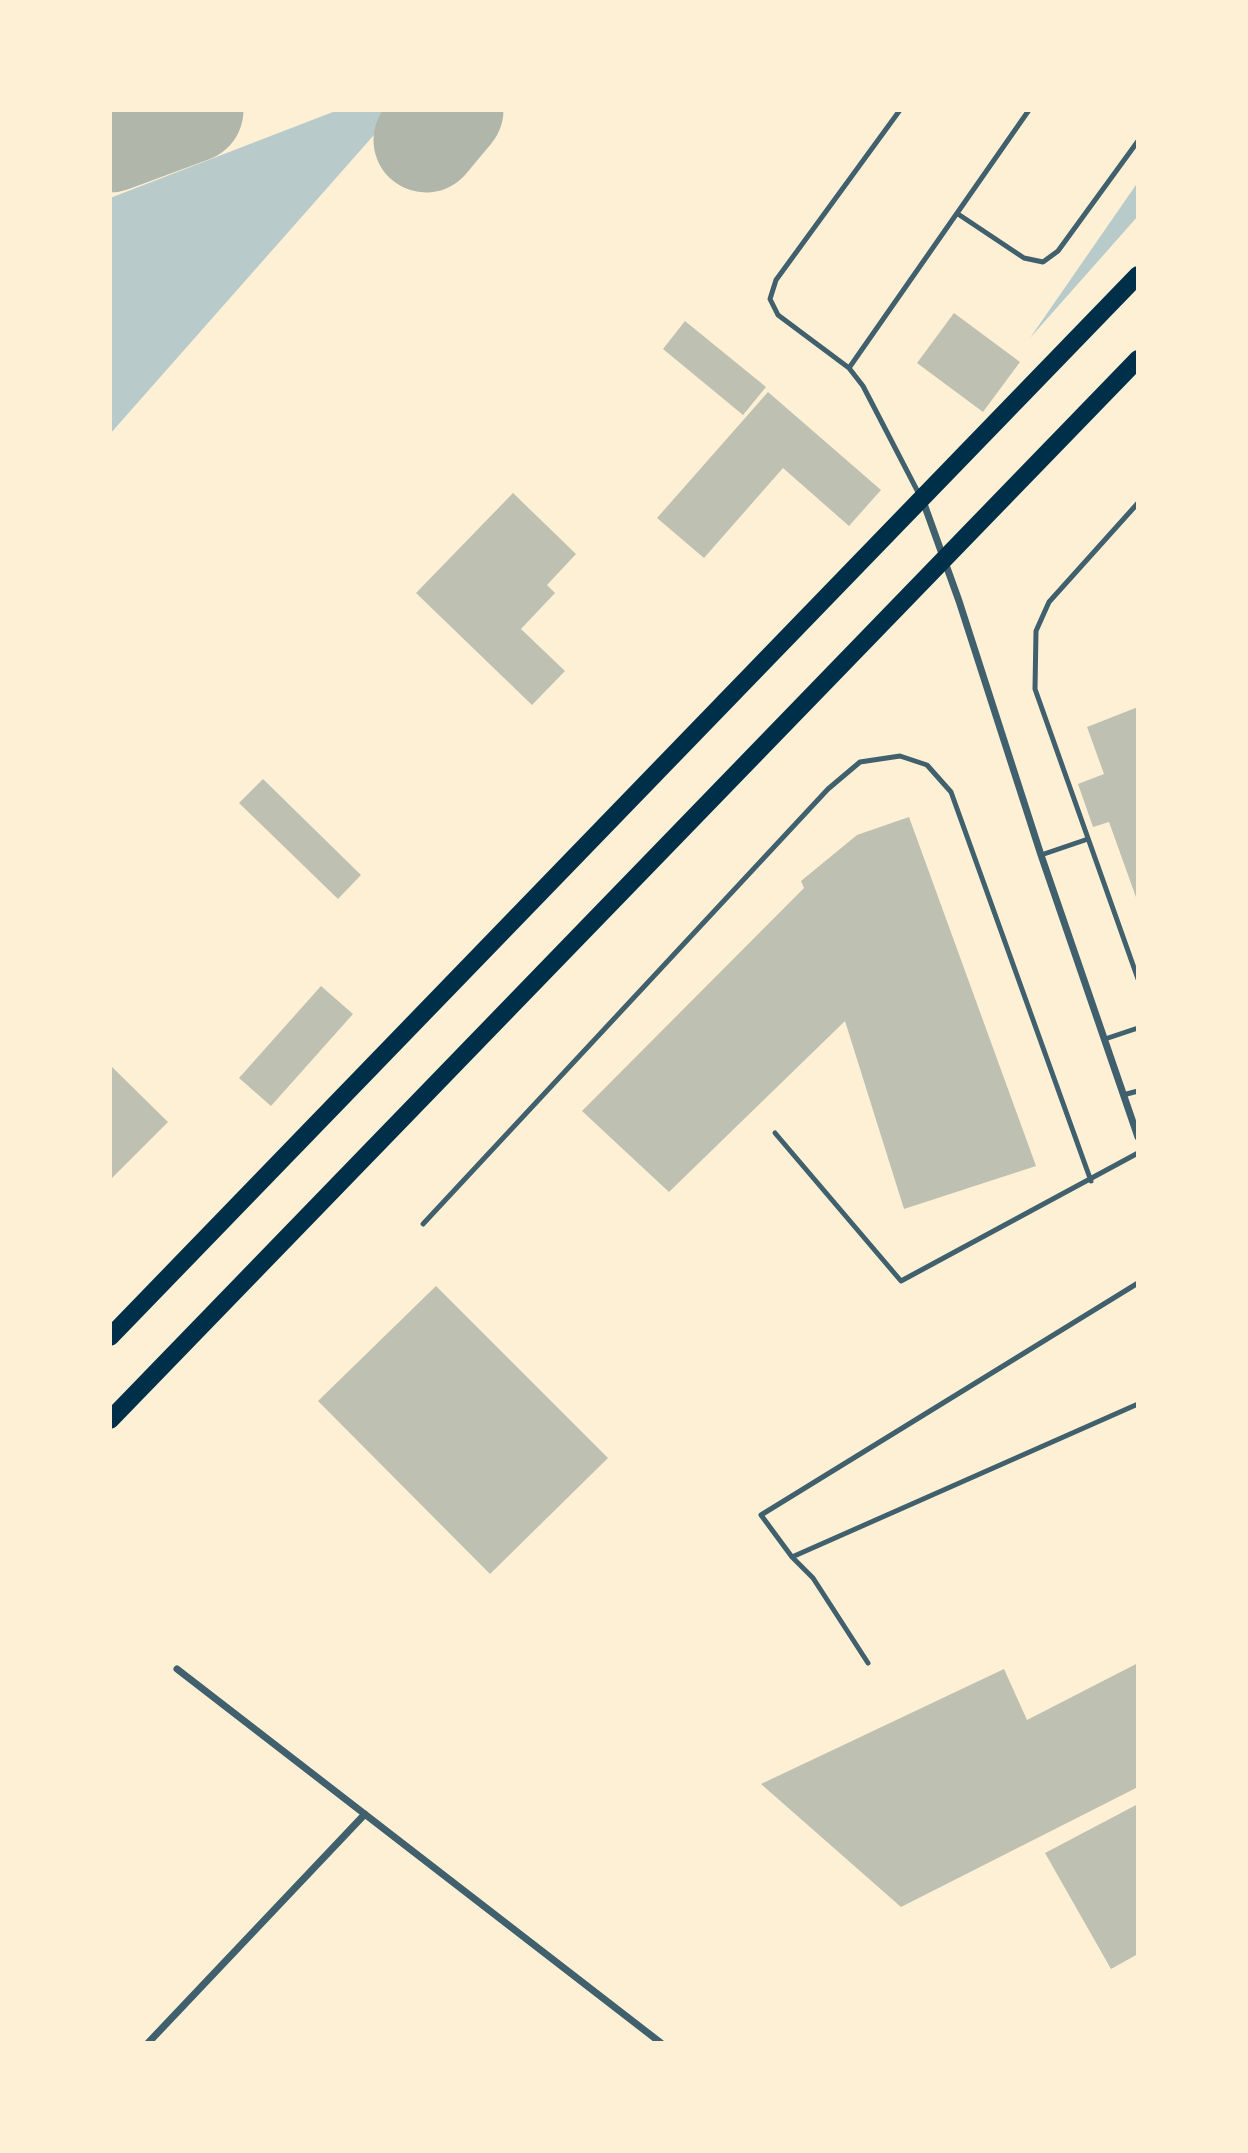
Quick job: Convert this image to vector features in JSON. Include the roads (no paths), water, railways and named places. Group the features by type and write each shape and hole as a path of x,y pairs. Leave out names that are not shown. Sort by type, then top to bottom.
{"main road":[{"path":"110,1337 1138,275"},
{"path":"110,1420 1138,359"}],"street":[{"path":"922,499 1138,1137"},
{"path":"177,1669 661,2043"},
{"path":"148,2043 365,1814"}],"lane":[{"path":"900,110 776,280 770,299 778,315 849,368 863,386 922,499"},
{"path":"849,368 1029,110"},
{"path":"958,214 1024,258 1043,261 1058,251 1138,141"},
{"path":"1138,503 1049,602 1036,631 1035,689 1138,979"},
{"path":"423,1224 828,789 860,762 900,756 928,765 951,792 1091,1181"},
{"path":"1041,855 1088,839"},
{"path":"1105,1039 1138,1028"},
{"path":"1124,1095 1138,1091"},
{"path":"775,1133 901,1281 1091,1181 1138,1153"},
{"path":"868,1663 813,1578 761,1516 1138,1283"},
{"path":"792,1556 1138,1404"}]}
